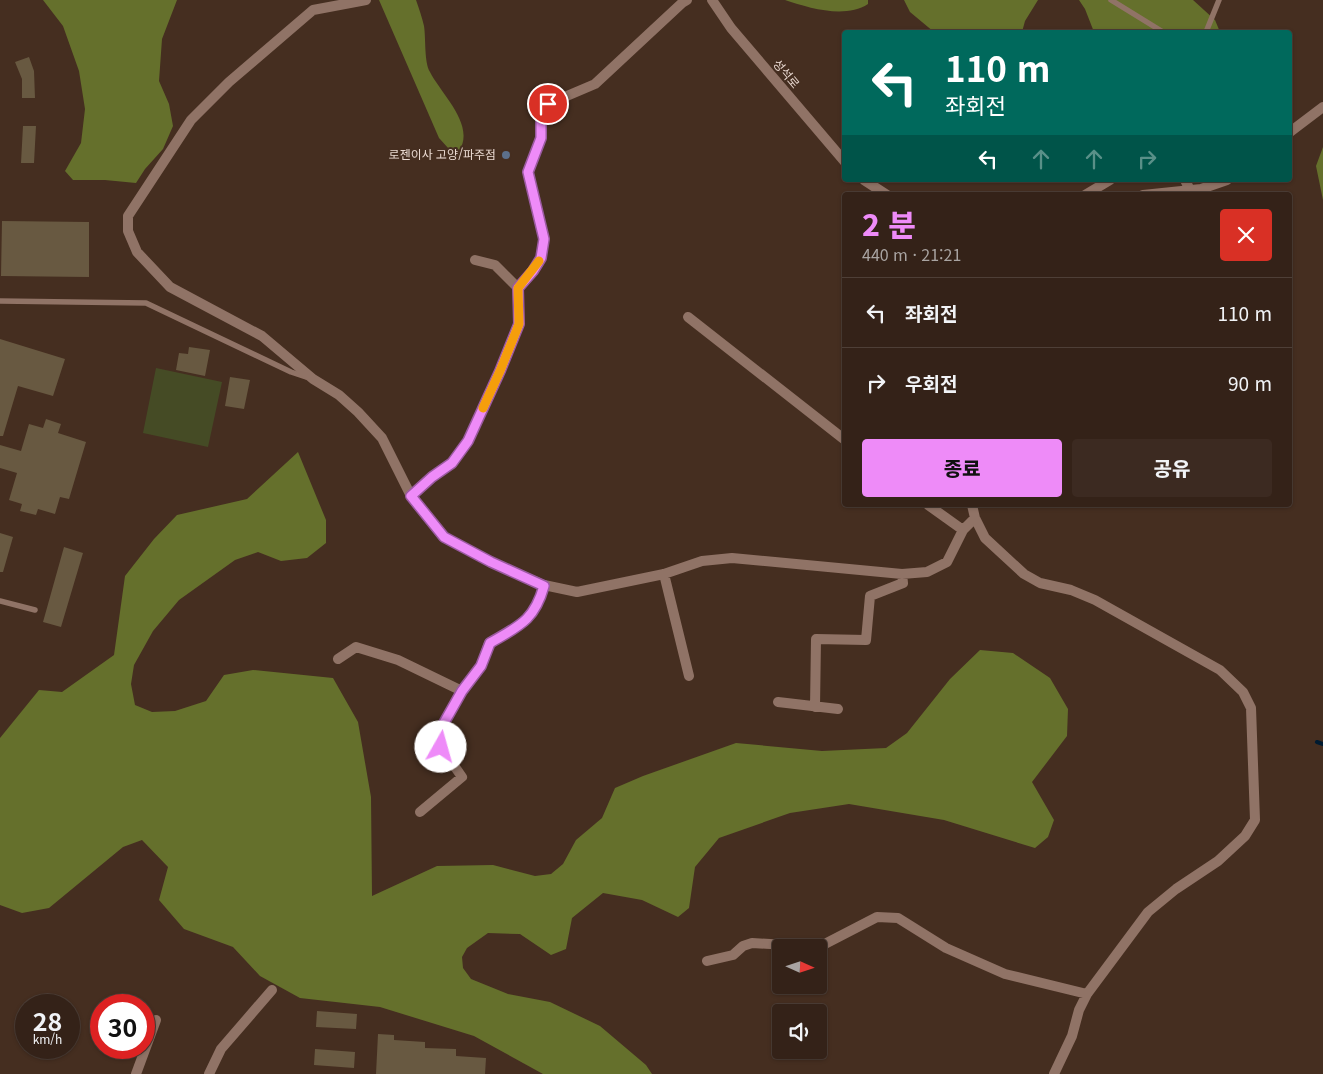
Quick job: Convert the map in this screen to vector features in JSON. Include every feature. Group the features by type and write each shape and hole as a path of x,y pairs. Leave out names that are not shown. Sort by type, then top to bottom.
{"street":[{"path":"366,0 313,10 229,82 191,120 128,216 128,231 137,252 170,287 262,336 313,379 339,395 358,412 382,438 411,496 444,537 491,562 544,586 577,592 664,574 702,561 732,558 902,574 927,572 947,562 963,530 975,518"},
{"path":"411,496 432,477 452,463 468,441 519,324 518,288 533,271 541,258 544,239 528,172 541,138 541,116 548,104 595,84 687,0"},
{"name":"성석로","path":"712,0 731,28 842,159"},
{"path":"1292,130 1323,107"},
{"path":"867,182 882,192"},
{"path":"1090,192 1107,182"},
{"path":"1186,182 1190,190"},
{"path":"1171,192 1201,189 1221,182"},
{"path":"475,260 495,265 518,288"},
{"path":"688,317 842,438"},
{"path":"931,507 963,530"},
{"path":"972,507 975,518 985,538 1024,574 1040,583 1071,590 1095,600 1220,670 1243,692 1251,708 1255,820 1245,836 1218,861 1176,889 1148,912 1087,994 1072,1036 1054,1074"},
{"path":"664,574 689,676"},
{"path":"815,707 816,639 866,640 870,596 903,583 902,574"},
{"path":"420,812 462,777 441,747 440,730 462,691 481,666 490,643 525,622 539,603 544,586"},
{"path":"338,659 356,647 398,660 462,691"},
{"path":"778,702 838,709"},
{"path":"707,961 733,955 743,946 752,943 819,947 877,917 898,918 946,948 1005,974 1087,994"},
{"path":"209,1074 221,1049 272,990"},
{"path":"136,1074 140,1059"}],"lane":[{"path":"1111,0 1160,30"},
{"path":"1207,30 1219,0"},
{"path":"0,301 146,303 291,372 313,379"},
{"path":"0,600 35,610"}],"green space":[{"path":"43,0 177,0 162,39 159,81 169,104 173,126 163,149 145,169 136,183 105,180 73,180 65,171 81,143 85,109 79,71 63,26"},
{"path":"379,0 416,0 424,26 428,68 460,120 463,141 459,151 449,149 439,138"},
{"path":"785,0 868,0 868,4 849,11 827,11"},
{"path":"904,0 1038,0 1025,21 1023,30 932,30 910,12"},
{"path":"1079,0 1193,0 1215,20 1219,30 1093,30 1085,9"},
{"path":"1323,147 1323,200 1316,166"},
{"path":"156,368 222,382 208,447 143,433"},
{"path":"298,452 326,520 326,543 307,558 281,561 258,552 235,560 179,600 153,631 134,665 131,684 135,705 152,712 175,711 206,701 224,675 253,670 333,678 358,722 371,797 372,896 437,866 493,865 535,876 551,874 563,864 576,840 602,818 615,788 736,743 822,751 886,748 907,733 950,679 980,650 1013,653 1050,678 1068,709 1067,736 1032,782 1054,820 1048,837 1035,848 944,820 849,804 790,813 719,838 695,867 689,908 678,917 642,900 603,893 572,918 566,949 551,955 520,934 488,933 467,948 462,957 463,968 471,979 508,994 550,1002 600,1026 646,1065 652,1074 543,1074 474,1036 380,1007 300,998 260,976 233,947 184,929 159,900 168,867 142,840 123,847 49,908 22,913 0,905 0,738 39,690 62,692 114,655 125,576 154,539 177,515 247,499"}],"building":[{"path":"29,57 34,71 35,98 22,98 22,79 15,62"},
{"path":"23,126 36,126 34,163 21,163"},
{"path":"2,221 89,222 89,277 1,276"},
{"path":"0,339 65,359 53,396 18,386 3,436 0,436"},
{"path":"189,347 210,350 205,376 176,370 179,353 188,354"},
{"path":"230,377 250,380 244,409 225,406"},
{"path":"46,419 61,424 58,433 86,442 69,499 60,497 55,514 38,509 36,515 20,511 22,504 9,500 17,473 0,468 0,445 21,451 29,424 43,428"},
{"path":"0,533 13,537 3,572 0,572"},
{"path":"64,547 83,553 61,627 43,622"},
{"path":"317,1011 357,1014 356,1029 316,1027"},
{"path":"378,1034 394,1035 394,1040 425,1042 425,1048 456,1049 456,1056 486,1058 485,1074 376,1074"},
{"path":"315,1049 355,1052 354,1068 314,1065"}],"waterway":[{"path":"1317,742 1323,744"}],"slow traffic":[{"path":"483,408 519,324 518,288 539,261"}],"place":[{"name":"로젠이사 고양/파주점","path":"506,155"}],"route":[{"path":"441,747 440,730 462,691 481,666 490,643 525,622 539,603 544,586 491,562 444,537 411,496 432,477 452,463 468,441 519,324 518,288 533,271 541,258 544,239 528,172 541,138 541,116 548,104"}]}
